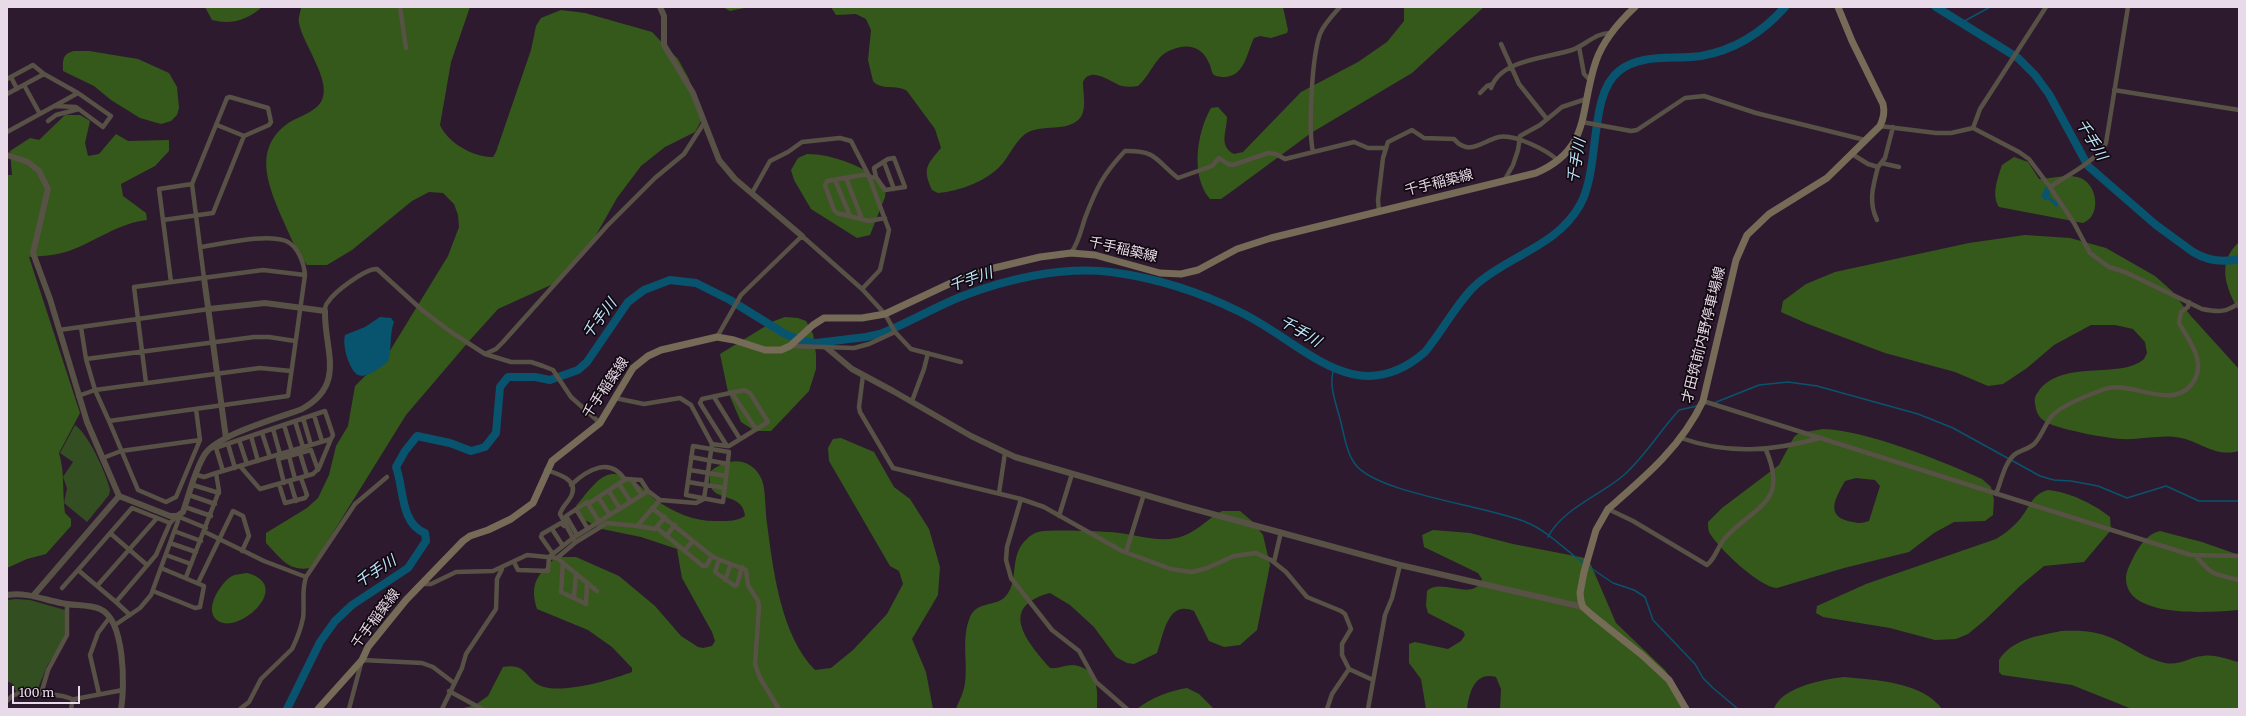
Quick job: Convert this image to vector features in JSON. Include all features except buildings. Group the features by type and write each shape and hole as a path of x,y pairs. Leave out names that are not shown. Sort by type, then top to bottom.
{"main road":[{"name":"千手稲築線","path":"318,709 362,660 368,647 389,620 422,584 470,536 488,530 511,519 533,503 542,486 546,470 552,461 600,423 633,368 648,356 717,337 734,340 773,351 792,344 808,329 824,318 862,318 886,316 951,283 990,269 1040,257 1071,253 1095,255 1160,273 1181,274 1198,270 1237,248 1271,238 1536,173 1558,161 1572,148 1578,136 1586,99 1601,49 1612,33 1635,7"},
{"path":"1838,7 1852,41 1883,104 1885,112 1880,126"},
{"name":"才田筑前内野停車場線","path":"1583,607 1580,593 1584,572 1596,530 1608,509 1663,460 1681,438 1703,401 1736,260 1747,235 1769,214 1827,178 1880,126"},
{"path":"1583,607 1642,655 1669,680 1686,709"}],"street":[{"path":"400,7 406,48"},
{"path":"660,7 664,16 664,45 685,78 712,146 723,166 734,179 862,289 886,316 895,331 911,349 961,362"},
{"path":"1313,152 1312,82 1319,39 1329,20 1340,7"},
{"path":"1973,128 1980,109 2010,60 2046,7"},
{"path":"2050,187 2104,148 2128,7"},
{"path":"1480,93 1487,86 1492,86 1498,76 1511,67 1579,47 1600,34 1612,33"},
{"path":"1500,44 1524,92 1546,119"},
{"path":"1579,47 1584,74 1591,81"},
{"path":"17,89 9,78 33,65 44,74 78,93 111,116 103,127 79,109 55,106"},
{"path":"7,94 44,74"},
{"path":"24,85 40,114"},
{"path":"2114,90 2239,110"},
{"path":"7,132 78,93"},
{"path":"1582,122 1631,131 1637,130 1685,98 1704,96 1756,113 1865,140"},
{"path":"163,220 196,215 213,213 244,136 269,125 271,122 268,108 230,97 227,98 192,184 196,215 204,278 227,441 237,467 260,489 301,478 318,470 333,435 325,411 262,433 239,440 227,441"},
{"path":"1504,180 1513,165 1518,150 1518,140 1520,136 1562,107 1586,99"},
{"path":"48,121 56,115 79,109"},
{"path":"485,354 496,349 503,342 607,226 655,178 679,159 704,123"},
{"path":"217,124 244,136"},
{"path":"1880,126 1936,133 1950,133 1973,128 2020,152 2029,159 2074,223 2085,246 2095,257 2109,267 2126,272 2202,309 2219,312 2230,310 2239,304"},
{"path":"1877,220 1871,205 1872,188 1894,127"},
{"path":"1380,211 1378,200 1385,148 1393,138 1412,130 1424,138 1454,139 1459,145 1464,147 1484,144 1498,137 1506,137 1545,150 1558,161"},
{"path":"752,193 770,161 788,152 802,142 840,138 852,141 869,176 886,218 890,235 884,247 883,265 862,289"},
{"path":"1071,253 1078,243 1096,190 1107,170 1125,151 1146,152 1162,162 1178,178 1212,166 1219,158 1228,164 1233,165 1268,152 1285,159 1354,142 1368,148 1385,148"},
{"path":"1852,154 1868,164 1899,167"},
{"path":"7,155 28,162 39,171 48,189 32,253 59,330 87,422 119,496 170,516 177,516 206,530 220,540 242,551 306,577"},
{"path":"891,158 896,160 905,187 883,189 876,177 874,168 884,162 891,158"},
{"path":"884,162 894,189"},
{"path":"876,177 869,176 846,178 825,183 834,210 841,214 869,221 886,218"},
{"path":"846,178 862,219"},
{"path":"834,180 850,216"},
{"path":"171,282 159,189 192,184"},
{"path":"717,337 739,299 802,236"},
{"path":"109,421 288,396 305,275 300,254 287,241 262,238 200,247"},
{"path":"116,602 156,555 170,523 183,512 205,454 227,441 314,403 324,392 328,381 331,364 324,311 327,302 367,270 377,269 422,310 451,332 485,354 510,362 531,362 543,366 555,374 571,397 600,423"},
{"path":"146,383 134,287 263,270 305,275"},
{"path":"1996,494 2008,463 2014,456 2034,444 2057,412 2114,387 2164,395 2184,391 2190,386 2198,372 2199,362 2179,323 2181,312 2188,307 2189,302"},
{"path":"59,330 209,309 265,303 324,311"},
{"path":"81,327 86,359 95,390 138,490 166,502 176,497 200,440 196,409"},
{"path":"792,344 827,348 862,346 895,331"},
{"path":"86,359 263,336 295,341"},
{"path":"827,348 852,369 1005,453 1072,474 1400,565 1583,607"},
{"path":"912,401 924,369 928,353"},
{"path":"78,396 95,390 260,368 291,371"},
{"path":"863,375 859,407 860,412 893,468 1021,499 1044,507 1126,552 1181,571 1192,572 1207,568 1234,556 1250,552 1256,553 1274,562 1295,581 1307,597 1345,614 1351,629 1341,650 1349,669 1373,680"},
{"path":"712,446 729,452 723,502 686,495 693,446 712,446 727,446 768,422 750,393 744,390 702,400 700,403 727,446"},
{"path":"732,393 756,429"},
{"path":"714,397 740,439"},
{"path":"615,398 644,404 674,399 686,400 696,412 712,446 704,499"},
{"path":"1703,401 2196,556 2239,556"},
{"path":"314,415 322,441"},
{"path":"303,418 311,445"},
{"path":"295,421 303,447"},
{"path":"284,425 292,450"},
{"path":"273,429 280,454"},
{"path":"262,433 270,457"},
{"path":"251,436 258,461"},
{"path":"1681,438 1702,446 1766,450 1820,438"},
{"path":"197,475 204,477 331,439"},
{"path":"103,458 121,451 200,440"},
{"path":"239,440 247,464"},
{"path":"214,448 223,471"},
{"path":"301,478 307,497 296,501 284,502 278,460 311,450 318,470"},
{"path":"1608,509 1633,521 1707,565 1726,536 1772,494 1775,476 1766,450"},
{"path":"300,453 307,476"},
{"path":"998,494 1005,453"},
{"path":"289,456 296,479"},
{"path":"691,457 728,464"},
{"path":"571,485 582,475 605,466 618,470 625,480"},
{"path":"546,470 562,475 571,485 572,494 560,514 575,538"},
{"path":"690,470 726,476"},
{"path":"186,577 206,530 219,493 216,473"},
{"path":"1059,516 1072,474"},
{"path":"240,709 249,702 262,678 292,649 295,643 303,617 302,589 306,577 355,504 386,477"},
{"path":"575,538 566,516 587,502 588,504 598,498 625,480 631,479 643,481 648,491 660,500 696,503 704,499"},
{"path":"631,479 642,495"},
{"path":"290,481 296,501"},
{"path":"688,482 725,488"},
{"path":"619,484 631,502"},
{"path":"193,485 219,493"},
{"path":"609,491 620,508"},
{"path":"514,562 518,570 548,571 551,556 563,546 648,491"},
{"path":"1126,552 1144,494"},
{"path":"189,495 215,504"},
{"path":"33,596 119,496"},
{"path":"598,498 610,515"},
{"path":"1021,499 1007,547 1006,560 1011,578 1052,630 1079,651 1096,682 1127,709"},
{"path":"637,526 660,500"},
{"path":"588,504 599,522"},
{"path":"185,507 211,516"},
{"path":"62,588 132,508 170,523"},
{"path":"652,508 712,556 719,560 742,567 746,570 748,585 758,601 759,607 755,664 760,678 779,709"},
{"path":"576,509 588,529"},
{"path":"198,583 233,511 243,516 249,536 242,551"},
{"path":"115,625 146,603 153,591 174,531 177,516"},
{"path":"657,528 665,517"},
{"path":"97,586 157,518"},
{"path":"551,556 541,537 542,534 561,523 575,538"},
{"path":"557,558 575,538 607,523 657,528 703,566 706,566 712,556"},
{"path":"666,536 674,525"},
{"path":"552,529 563,546"},
{"path":"174,531 201,540"},
{"path":"1274,562 1281,532"},
{"path":"110,533 147,565"},
{"path":"684,551 693,541"},
{"path":"170,543 196,552"},
{"path":"166,555 191,564"},
{"path":"422,584 432,584 456,572 482,572 502,569 527,555 551,556 557,558 597,591"},
{"path":"2196,556 2207,570 2217,575 2239,580"},
{"path":"719,560 715,572 735,586 737,585 742,567"},
{"path":"563,563 561,592 586,604 587,583"},
{"path":"725,580 730,564"},
{"path":"1368,709 1385,615 1392,598 1400,565"},
{"path":"153,591 198,608 200,607 204,586 186,577 161,568"},
{"path":"442,709 466,654 496,609 497,579 502,569"},
{"path":"78,570 130,615"},
{"path":"574,597 576,573"},
{"path":"7,595 33,596 67,605 97,608 110,617 115,625 123,690 121,709"},
{"path":"41,694 48,670 67,635 67,605"},
{"path":"99,694 90,655 98,633 110,617"},
{"path":"350,709 362,660 422,663 434,667 454,683"},
{"path":"1327,709 1332,694 1349,669"},
{"path":"7,701 16,694 41,694 74,700 123,690"},
{"path":"450,691 482,709"},
{"path":"71,709 74,700"}],"green space":[{"path":"205,7 262,7 245,18 233,22 226,22 212,20"},
{"path":"470,7 451,62 440,125 455,143 478,155 493,157 496,152 531,50 536,26 541,18 561,10 585,13 652,32 678,59 689,79 701,121 695,132 665,147 641,166 617,198 587,251 553,284 498,309 470,340 406,415 321,552 310,568 302,569 290,566 280,558 266,543 266,533 307,508 318,498 329,475 336,446 348,426 355,386 365,376 380,367 448,256 459,227 458,215 454,204 443,193 429,192 412,201 352,250 327,265 307,265 303,260 273,195 269,182 267,157 270,145 276,134 287,124 313,110 321,102 323,97 324,89 319,70 301,31 299,23 301,8"},
{"path":"723,7 749,7 730,11"},
{"path":"831,7 1283,7 1288,30 1287,33 1271,38 1260,36 1254,38 1241,68 1232,76 1222,77 1214,75 1206,57 1198,50 1188,47 1177,48 1166,53 1157,61 1138,86 1122,86 1101,76 1091,75 1083,82 1083,111 1080,118 1075,123 1062,127 1039,129 1025,134 1003,163 990,175 973,184 955,190 938,193 932,190 927,177 929,163 941,148 935,129 907,91 899,88 880,86 873,81 868,60 871,30 866,19 856,14 836,15"},
{"path":"1404,7 1484,7 1412,73 1311,133 1221,199 1210,199 1200,178 1198,154 1202,129 1211,108 1218,107 1227,117 1224,138 1226,147 1234,154 1243,152 1301,92 1358,62 1387,42 1404,21"},
{"path":"74,51 89,51 138,59 169,73 177,87 179,108 177,115 171,121 161,124 140,118 111,100 94,86 63,71 65,56"},
{"path":"65,115 80,115 90,121 85,143 88,156 99,154 116,134 128,141 169,140 169,151 155,166 121,184 123,196 146,213 147,220 117,228 69,251 29,257 80,413 59,453 62,468 65,513 71,519 71,526 46,554 27,559 7,568 7,175 12,175 10,151 30,138 39,140"},
{"path":"807,154 828,156 850,163 870,173 886,187 885,197 870,235 857,238 811,209 794,180 791,170 798,158"},
{"path":"2014,157 2028,162 2039,179 2067,176 2077,177 2084,180 2093,191 2095,198 2093,213 2089,219 2083,223 1999,207 1995,192 2002,165"},
{"path":"2025,235 2070,238 2106,248 2155,276 2172,291 2190,315 2239,369 2239,451 2221,452 2184,438 2175,437 2121,439 2095,435 2050,424 2045,422 2039,416 2035,403 2036,394 2048,382 2061,375 2076,372 2121,368 2134,365 2144,359 2147,353 2145,342 2133,329 2115,325 2091,325 2054,345 2027,368 2003,384 1988,386 1955,372 1885,353 1808,324 1781,312 1783,301 1806,284 1835,272 1969,243"},
{"path":"2239,242 2239,311 2227,285 2225,267 2227,258"},
{"path":"785,317 798,318 806,321 813,334 816,354 816,369 809,391 771,431 755,431 741,422 728,392 720,354 774,321"},
{"path":"75,425 91,445 105,474 110,490 109,495 87,522 64,503 67,488 63,477 73,462 60,453"},
{"path":"1823,429 1860,435 1904,448 1982,479 1991,487 1994,500 1993,515 1985,521 1954,522 1934,533 1909,552 1844,568 1777,588 1770,586 1750,574 1721,547 1709,532 1708,522 1722,508 1779,465 1794,437 1799,433","holes":["1856,478 1875,480 1880,486 1869,521 1861,523 1848,521 1841,518 1837,514 1834,505 1838,493 1845,481"]},
{"path":"841,438 874,452 894,487 910,499 929,529 940,567 938,595 912,639 926,672 933,709 460,709 475,705 488,696 503,667 518,667 538,684 544,687 554,688 589,685 613,679 632,672 632,668 612,647 588,630 537,609 534,592 537,580 544,569 556,557 576,557 619,576 655,606 681,636 698,647 703,648 712,646 715,641 712,632 682,578 677,549 641,537 602,529 579,517 576,506 597,482 607,475 612,474 619,474 631,479 656,500 678,513 702,520 730,521 745,516 743,509 735,500 714,491 710,483 711,471 724,464 738,461 751,466 763,482 772,561 780,601 786,621 803,656 815,670 831,668 853,650 887,614 903,584 899,571 890,566 829,461 828,448 833,439"},
{"path":"2048,490 2073,496 2097,508 2110,517 2111,530 2084,562 2044,566 1968,634 1956,639 1935,640 1890,628 1823,617 1816,613 1817,606 1866,584 1996,539 2017,522 2038,495"},
{"path":"1222,511 1240,511 1253,522 1263,535 1270,565 1257,630 1240,645 1224,647 1209,641 1194,611 1185,609 1178,610 1172,614 1168,621 1157,653 1134,664 1127,663 1116,657 1094,627 1070,605 1050,593 1034,599 1024,607 1021,616 1022,626 1026,637 1050,668 1073,665 1087,670 1092,675 1096,687 1097,709 956,709 963,693 965,683 965,642 967,625 970,617 973,612 982,606 996,602 1005,597 1012,584 1016,560 1021,545 1029,537 1037,532 1044,531 1077,531 1112,532 1155,539 1169,539 1183,536 1195,530"},
{"path":"1433,530 1470,533 1513,544 1585,558 1591,565 1616,623 1665,670 1673,682 1683,709 1500,709 1501,689 1496,677 1489,676 1482,677 1474,685 1469,697 1467,709 1426,709 1421,679 1409,663 1409,644 1415,642 1448,649 1461,641 1465,635 1463,631 1428,613 1426,606 1427,591 1433,587 1465,590 1472,589 1478,586 1482,579 1478,573 1424,547 1422,535"},
{"path":"2160,531 2202,542 2239,555 2239,610 2192,612 2172,610 2154,607 2140,601 2130,592 2126,578 2128,568 2144,541 2151,535"},
{"path":"247,573 260,579 265,587 264,596 259,606 240,620 229,623 220,622 215,618 212,612 214,598 222,585 232,576"},
{"path":"7,600 30,600 65,610 65,634 62,643 47,666 37,691 16,692 13,684 7,681"},
{"path":"2061,631 2100,634 2119,641 2151,659 2170,664 2208,656 2217,656 2239,662 2239,709 2132,709 2072,685 2002,675 1999,672 1999,660 2011,647 2026,640"},
{"path":"1844,677 1884,681 1911,688 1934,700 1942,709 1774,709 1778,701 1794,690 1815,682"},
{"path":"1187,688 1199,694 1214,709 1137,709 1160,696"}],"water":[{"path":"2046,186 2050,192 2050,197 2059,204 2056,207 2048,199 2045,200 2041,196"},
{"path":"380,317 391,318 394,322 392,327 388,361 374,372 363,376 358,375 349,363 345,351 345,335 365,327"}],"waterway":[{"name":"千手川","path":"287,709 320,642 335,621 352,605 408,568 426,541 425,533 417,528 407,513 396,467 405,451 417,436 450,443 471,451 485,447 496,433 500,387 508,377 535,377 550,380 578,370 587,362 628,302 644,290 670,280 696,283 730,300 785,334 803,341 816,343 880,334 960,297 1015,280 1073,271 1111,272 1161,282 1209,298 1240,312 1330,366 1352,374 1375,376 1400,369 1425,352 1457,307 1478,283 1505,264 1547,240 1570,219 1580,205 1591,171 1599,114 1603,97 1609,82 1619,71 1628,65 1647,59 1701,56 1736,45 1767,25 1785,7"},
{"name":"千手川","path":"1936,7 2018,58 2035,75 2049,94 2088,166 2156,225 2193,252 2204,257 2221,261 2239,259"},
{"path":"1961,23 1990,7"},
{"path":"1334,369 1332,375 1333,394 1347,448 1355,464 1367,474 1386,483 1409,491 1511,517 1528,523 1550,536 1585,564"},
{"path":"1714,403 1759,385 1788,382 1817,386 1918,414 1953,428 2040,476 2054,480 2071,481 2098,486 2127,498 2166,486 2199,501 2239,501"},
{"path":"1548,537 1554,527 1572,510 1615,482 1632,468 1679,410 1697,406"},
{"path":"1588,566 1613,583 1634,590 1645,597 1653,620 1695,664 1703,678 1738,709"}]}
